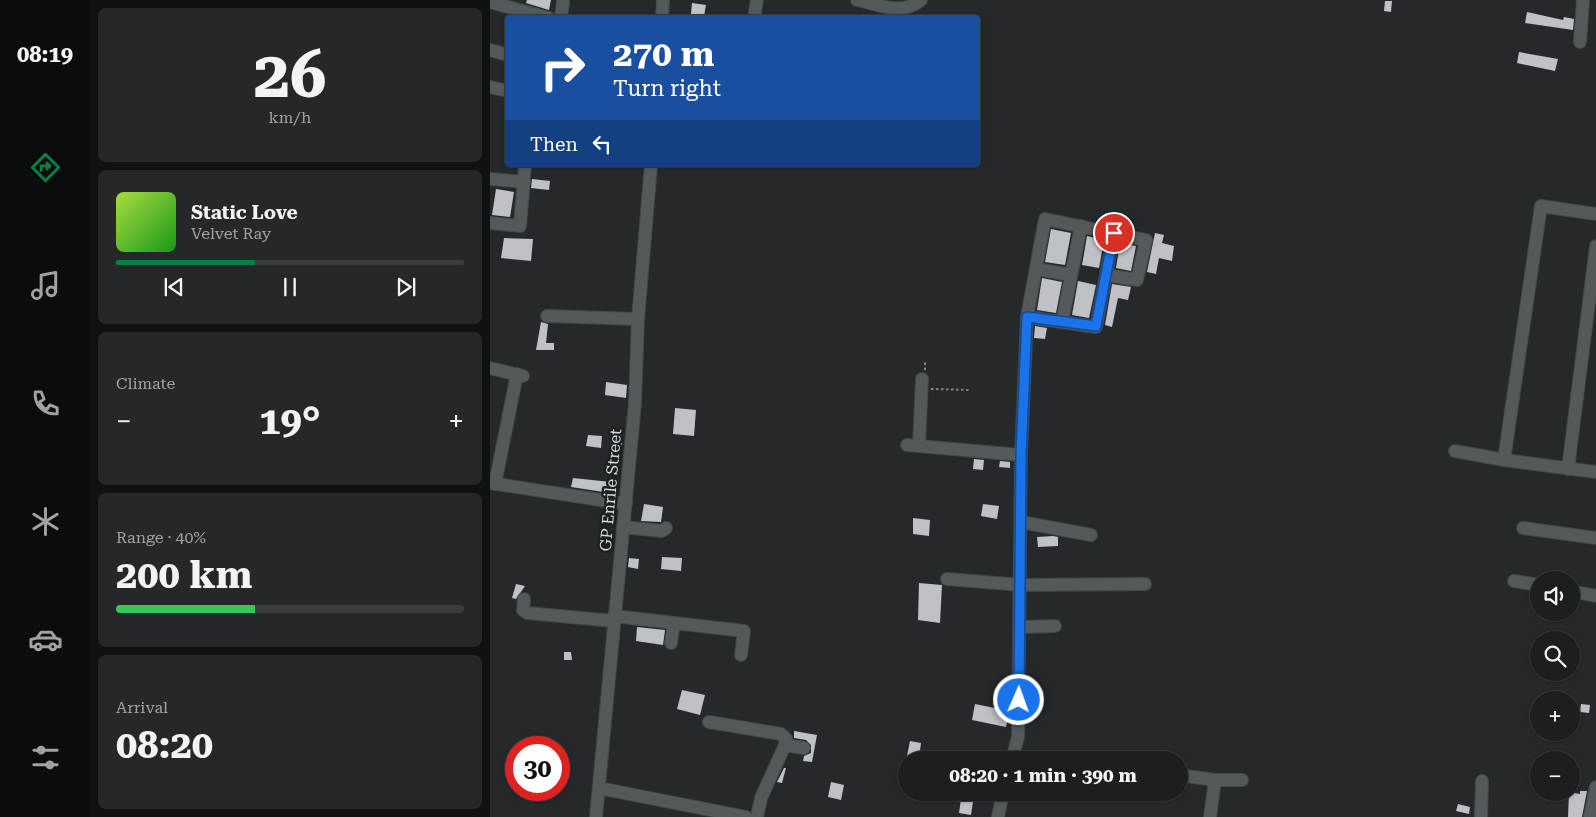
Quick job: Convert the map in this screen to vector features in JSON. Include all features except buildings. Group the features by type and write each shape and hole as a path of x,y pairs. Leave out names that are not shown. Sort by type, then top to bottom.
{"street":[{"path":"662,15 663,0"},
{"path":"754,15 757,0"},
{"path":"857,0 901,9 910,8 921,0"},
{"path":"1580,42 1583,0"},
{"path":"490,2 538,15"},
{"path":"561,15 563,2"},
{"path":"490,50 505,54"},
{"path":"490,87 505,90"},
{"path":"490,223 520,226 525,167"},
{"name":"GP Enrile Street","path":"596,817 635,402 638,319 651,167"},
{"path":"490,179 524,182"},
{"path":"1504,460 1541,206 1596,214"},
{"path":"1014,751 1018,738 1021,627 1021,455 1027,317 1045,219 1146,240 1136,280 1106,275"},
{"path":"1062,322 1081,226"},
{"path":"1027,317 1096,326 1114,233"},
{"path":"1568,469 1596,246"},
{"path":"1036,269 1071,275"},
{"path":"547,316 638,319"},
{"path":"490,368 520,375 493,483 626,504"},
{"path":"922,383 913,445 1021,455"},
{"path":"1455,451 1504,460 1596,472"},
{"path":"1021,522 1090,535"},
{"path":"623,527 662,532 666,528"},
{"path":"1523,528 1596,538"},
{"path":"947,579 1020,585 1145,584"},
{"path":"1514,580 1530,583"},
{"path":"1580,593 1596,596"},
{"path":"524,599 523,610 527,613 674,623 744,631 741,655"},
{"path":"671,642 674,623"},
{"path":"1021,627 1055,626"},
{"path":"709,722 782,734 786,739 761,798 757,817"},
{"path":"785,745 804,748"},
{"path":"1188,776 1215,780 1242,780"},
{"path":"1210,817 1215,780"},
{"path":"1481,817 1482,781"},
{"path":"1590,817 1596,787"},
{"path":"599,788 746,817"},
{"path":"998,817 1001,801"}],"path":[{"path":"922,383 971,390"}],"route":[{"path":"1019,700 1021,455 1027,317 1096,326 1114,233"}]}
